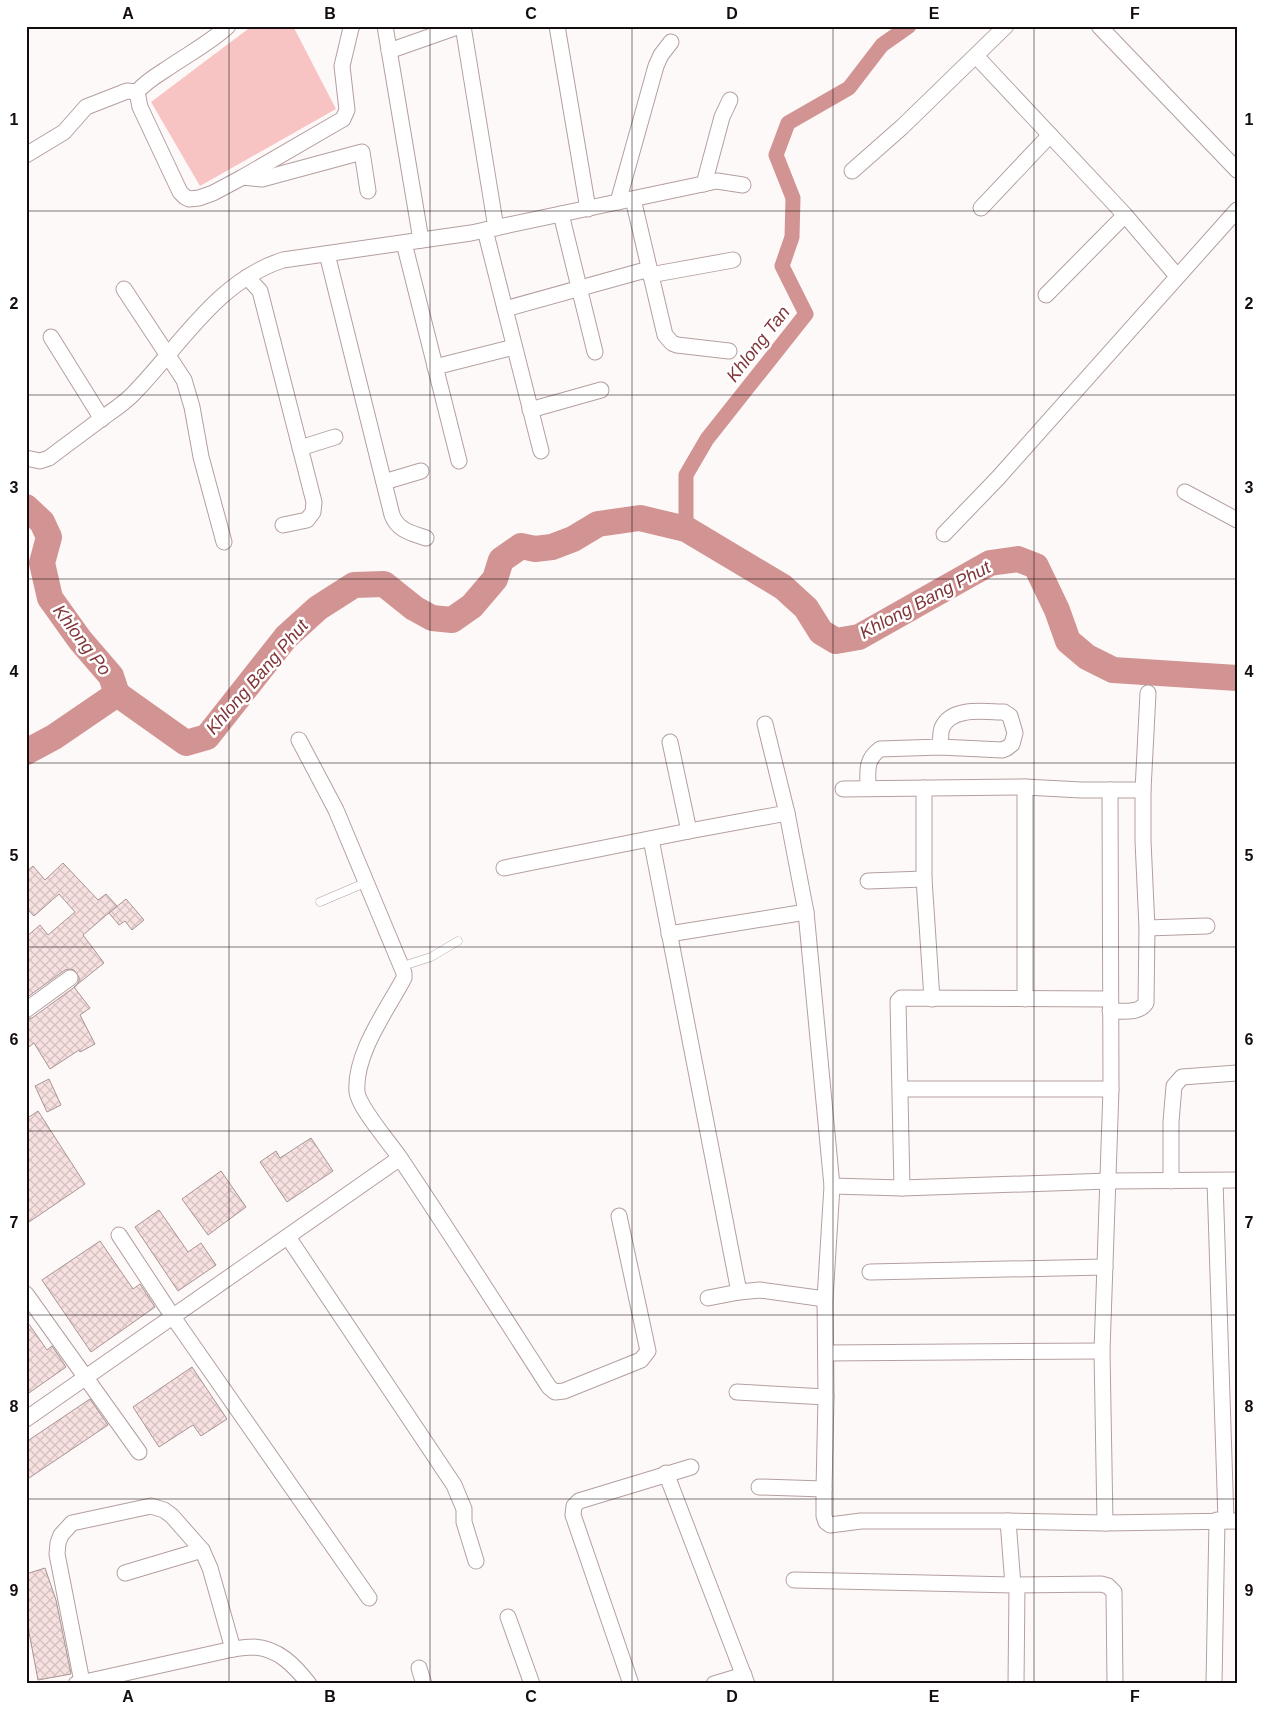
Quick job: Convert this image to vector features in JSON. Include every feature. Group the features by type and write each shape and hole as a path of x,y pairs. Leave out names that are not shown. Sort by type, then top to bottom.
{"street":[{"path":"26,156 64,132 86,107 127,92 137,92 148,81 217,36 228,26"},
{"path":"137,92 140,107 180,192 190,199 199,198 213,193 243,177 343,119 347,110 342,66 352,26"},
{"path":"385,26 421,240"},
{"path":"389,51 462,26 490,229 505,309 541,451"},
{"path":"557,26 588,208"},
{"path":"852,171 902,127 1006,26"},
{"path":"1099,26 1237,170"},
{"path":"671,42 661,55 656,66 625,201 650,272 663,331 668,339 677,345 729,352"},
{"path":"976,56 1126,215 1178,276"},
{"path":"704,184 722,117 730,100"},
{"path":"981,208 1050,134"},
{"path":"243,177 262,179 362,152 368,191"},
{"path":"26,458 40,461 49,458 134,394 211,306 259,269 283,260 490,229 704,184 724,181 743,186"},
{"path":"944,534 998,478 1237,210"},
{"path":"561,214 595,352"},
{"path":"1046,295 1126,215"},
{"path":"404,243 459,461"},
{"path":"328,254 395,523 402,529 426,538"},
{"path":"505,309 650,272 733,260"},
{"path":"247,277 260,291 314,507 311,517 307,520 283,525"},
{"path":"124,289 184,380 189,394 201,457 224,542"},
{"path":"51,337 102,419"},
{"path":"436,367 514,347"},
{"path":"530,410 601,390"},
{"path":"300,448 335,437"},
{"path":"384,482 421,470"},
{"path":"1185,492 1237,520"},
{"path":"902,1188 898,1001 901,998 1025,999 1110,1005 1138,1010 1143,1008 1146,1003 1147,928 1143,790 1148,693"},
{"path":"868,788 868,765 872,755 880,749 940,747 1002,750 1008,748 1015,739 1013,721 1004,712 958,714 948,719 942,728 940,747"},
{"path":"765,724 787,813 806,912 832,1186 825,1299 824,1516 826,1522 830,1525 861,1521 1105,1523 1227,1520"},
{"path":"299,740 336,810 403,966 404,978 370,1040 362,1059 358,1077 358,1094 365,1109 400,1158 549,1387 555,1392 564,1391 641,1360 648,1351 619,1216"},
{"path":"670,742 689,831"},
{"path":"843,789 1025,787 1143,790"},
{"path":"1025,787 1025,999"},
{"path":"924,788 924,879 932,999"},
{"path":"1105,1523 1102,1351 1111,1090 1110,790"},
{"path":"504,868 787,813"},
{"path":"651,840 739,1292"},
{"path":"868,881 924,879"},
{"path":"669,934 806,912"},
{"path":"1147,928 1206,926"},
{"path":"26,1010 70,978"},
{"path":"1171,1181 1171,1122 1174,1086 1182,1077 1237,1073"},
{"path":"901,1089 1111,1090"},
{"path":"26,1419 400,1158"},
{"path":"1214,1180 1227,1520 1214,1684"},
{"path":"832,1186 902,1188 1109,1181 1237,1180"},
{"path":"119,1235 173,1317 369,1598"},
{"path":"288,1237 454,1485 464,1509 464,1522 476,1560"},
{"path":"870,1272 1106,1267"},
{"path":"708,1298 760,1290 825,1299"},
{"path":"26,1294 139,1452"},
{"path":"826,1353 1102,1351"},
{"path":"737,1392 826,1397"},
{"path":"632,1684 581,1540 573,1515 574,1506 579,1501 666,1473 691,1467"},
{"path":"666,1473 746,1679 714,1684"},
{"path":"759,1487 824,1489"},
{"path":"233,1649 210,1568 202,1550 172,1516 158,1507 151,1506 72,1523 62,1535 58,1543 57,1554 79,1683 120,1679 233,1649 255,1647 277,1653 295,1665 309,1684"},
{"path":"1008,1521 1015,1585 1016,1684"},
{"path":"125,1573 202,1550"},
{"path":"794,1580 1015,1585 1100,1584 1108,1586 1114,1592 1115,1684"},
{"path":"508,1617 532,1684"},
{"path":"419,1668 424,1684"}],"lane":[{"path":"320,902 367,882"},
{"path":"403,966 430,957 458,941"}],"shaded area":[{"path":"252,26 293,26 336,109 200,186 151,102"}],"building":[{"path":"63,863 98,900 106,894 117,906 83,935 104,963 77,985 79,977 74,970 65,970 26,998 26,937 40,925 48,935 75,912 59,894 34,916 26,908 26,872 33,866 45,880"},
{"path":"126,899 144,920 132,930 125,921 119,925 109,913"},
{"path":"74,987 90,1008 80,1015 95,1044 80,1052 79,1050 50,1069 34,1043 26,1049 26,1019 32,1018"},
{"path":"49,1079 61,1105 47,1112 35,1086"},
{"path":"38,1111 85,1184 26,1224 26,1119"},
{"path":"311,1138 333,1171 287,1202 260,1162 276,1151 280,1158"},
{"path":"221,1171 246,1207 208,1235 182,1199"},
{"path":"159,1210 188,1252 201,1243 216,1265 178,1291 135,1227"},
{"path":"100,1241 133,1289 140,1284 155,1307 91,1352 42,1280"},
{"path":"26,1320 47,1350 52,1346 66,1367 26,1395"},
{"path":"192,1367 227,1419 201,1436 193,1425 159,1447 133,1407"},
{"path":"90,1399 108,1425 26,1480 26,1442"},
{"path":"45,1568 56,1600 71,1674 38,1680 28,1627 26,1628 26,1574"}],"waterway":[{"name":"Khlong Tan","path":"686,529 686,475 707,439 806,314 782,266 792,237 793,198 776,155 788,123 849,88 882,45 909,26"},
{"name":"Khlong Po","path":"26,507 42,522 49,537 42,563 50,598 80,640 111,676 117,694"},
{"name":"Khlong Bang Phut","path":"26,752 54,737 117,694 186,743 207,737 286,637 318,608 354,585 384,584 414,608 432,618 452,620 472,606 495,579 501,560 521,546 535,549 552,547 573,539 598,524 640,518 686,529 783,587 806,608 821,632 836,641 859,637 990,563 1018,559 1036,566 1057,610 1068,641 1087,657 1113,670 1237,678"}]}
